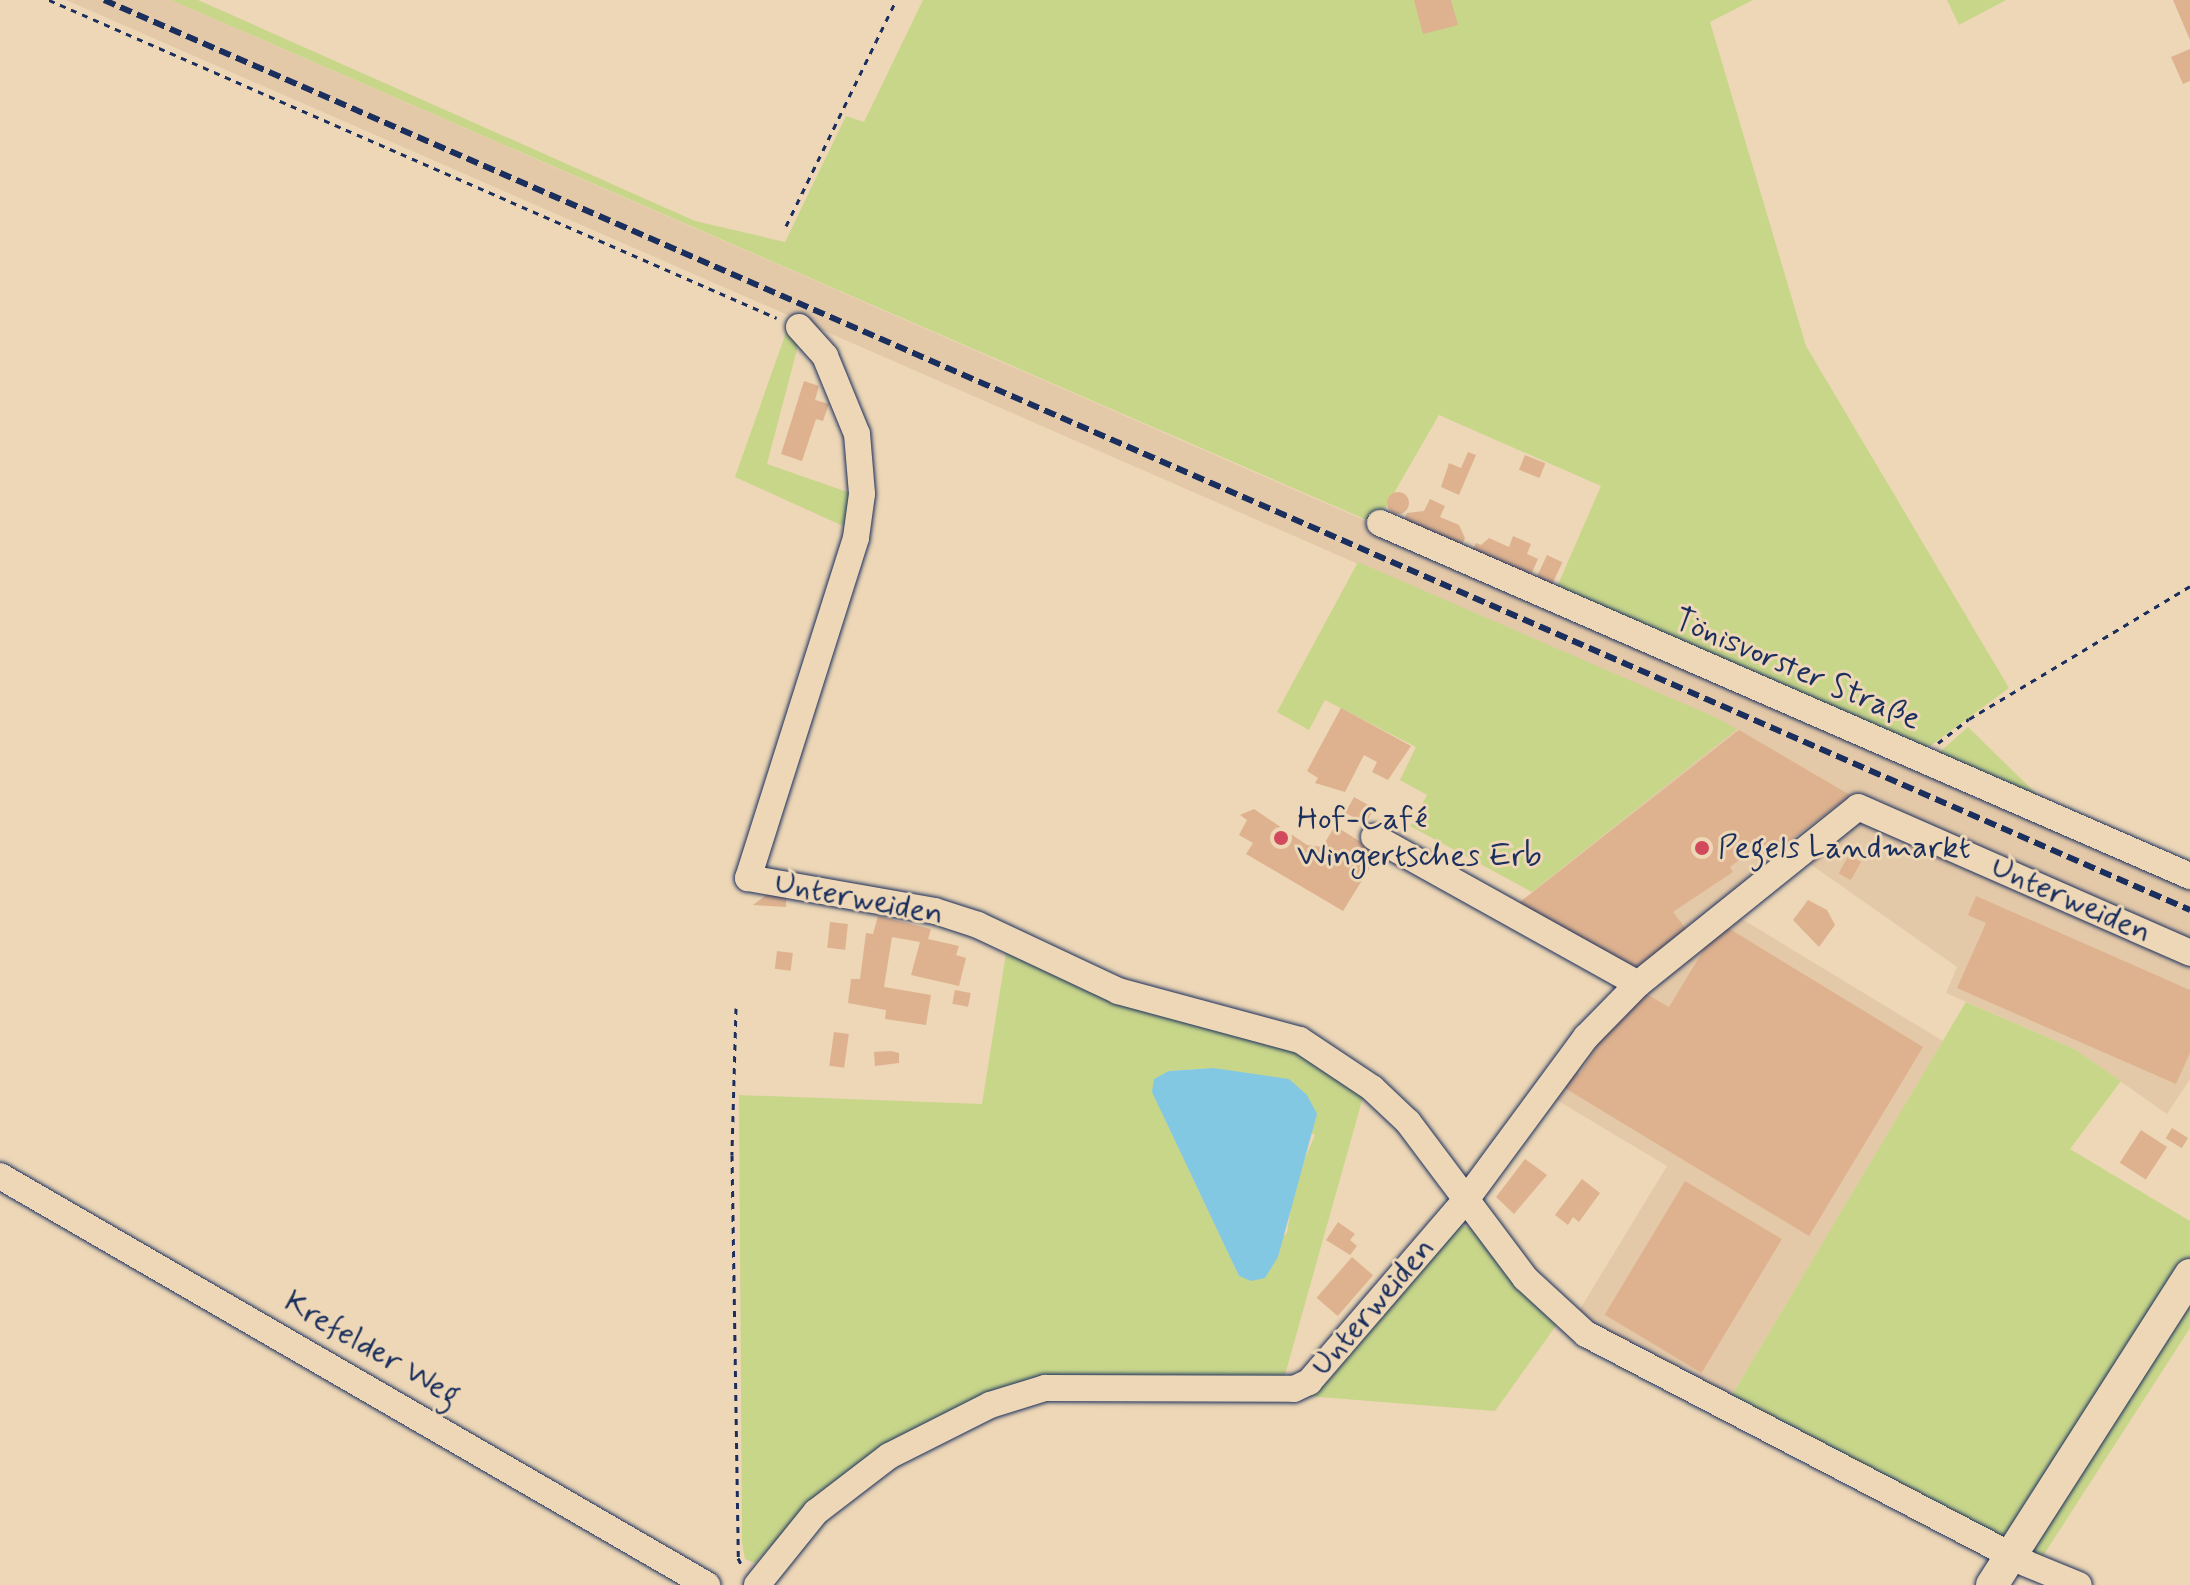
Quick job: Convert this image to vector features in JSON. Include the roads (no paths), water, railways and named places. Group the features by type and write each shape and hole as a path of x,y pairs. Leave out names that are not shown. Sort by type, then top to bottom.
{"main road":[{"path":"1992,1585 2190,1275"}],"street":[{"name":"Unterweiden","path":"799,327 825,356 857,434 862,494 856,538 748,878 935,911 978,925 1118,991 1300,1040 1372,1088 1408,1122 1468,1197 1525,1278 1586,1334 2012,1552 2025,1563 2079,1585"},
{"name":"Tönisvorster Straße","path":"1380,523 2190,876"},
{"name":"Unterweiden","path":"751,1578 816,1512 889,1456 990,1405 1045,1388 1294,1389 1309,1382 1468,1197 1586,1037 1638,984 1858,807 2190,953"},
{"path":"1374,837 1638,984"},
{"name":"Krefelder Weg","path":"0,1176 707,1585"}],"water":[{"path":"1213,1068 1289,1079 1307,1095 1317,1114 1278,1257 1265,1278 1251,1281 1239,1276 1152,1092 1154,1079 1169,1071"}],"railway":[{"path":"104,0 2190,910"}],"place":[{"name":"Hof-Café Wingertsches Erb","path":"1281,838"},
{"name":"Pegels Landmarkt","path":"1702,848"}]}
